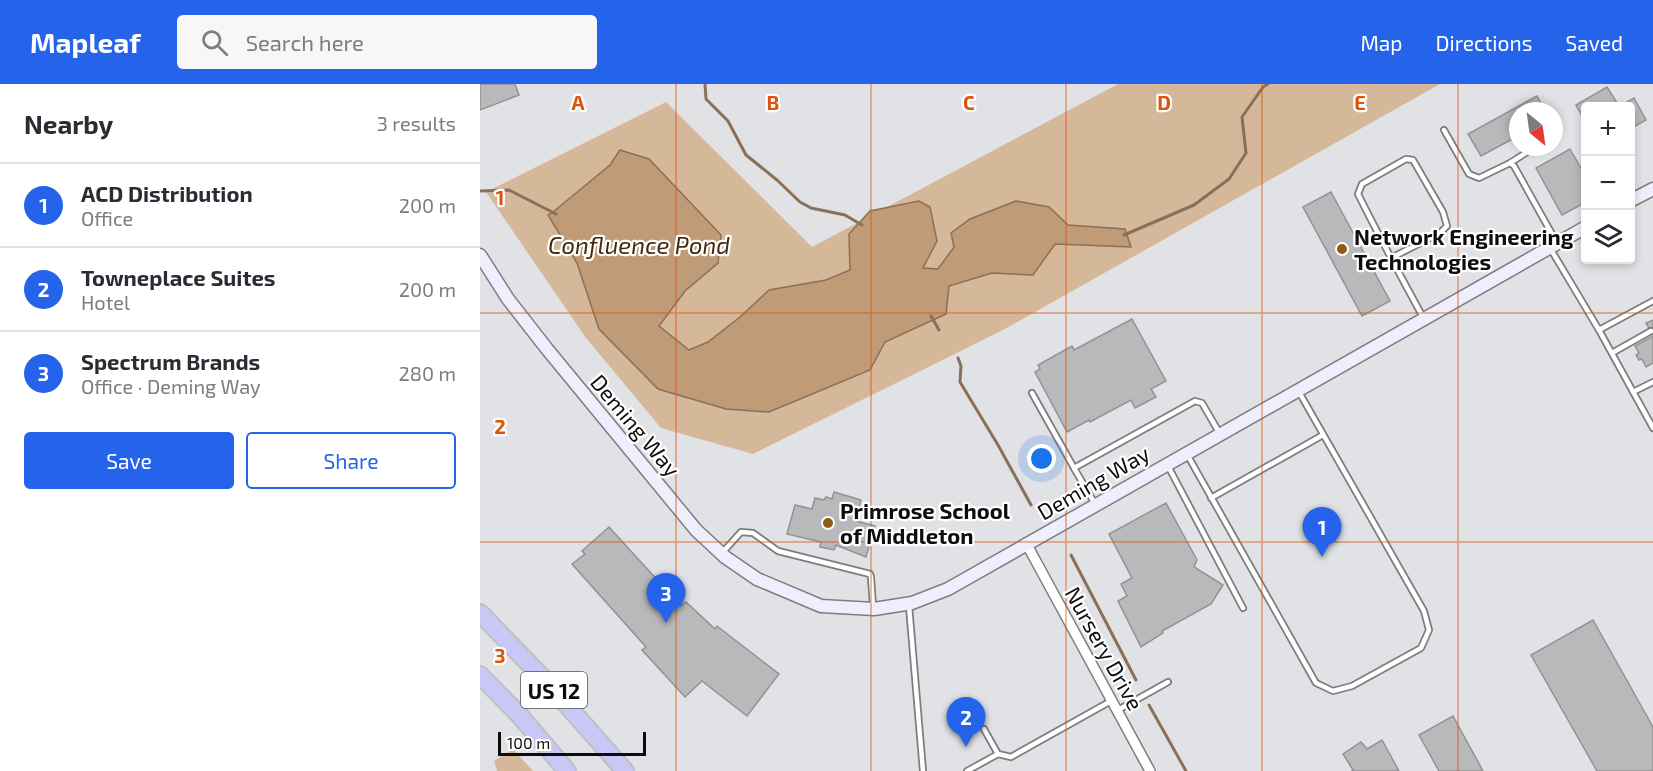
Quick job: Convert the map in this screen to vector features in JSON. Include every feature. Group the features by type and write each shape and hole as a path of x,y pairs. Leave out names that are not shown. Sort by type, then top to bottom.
{"highway":[{"name":"US 12","path":"480,613 543,678 625,771"},
{"name":"US 12","path":"480,675 521,717 567,771"}],"street":[{"path":"1635,198 1653,189"},
{"name":"Deming Way","path":"480,255 508,299 547,349 696,530 721,554 757,579 821,606 874,609 909,603 948,589 1581,230"},
{"name":"Nursery Drive","path":"1026,543 1150,771"}],"lane":[{"path":"1444,130 1469,174 1479,178 1521,156"},
{"path":"1391,258 1440,233 1448,226 1443,212 1413,160 1406,159 1362,184 1358,194 1391,258 1424,319"},
{"path":"1510,163 1514,166 1653,428"},
{"path":"1599,330 1653,301"},
{"path":"1612,353 1651,331"},
{"path":"1633,392 1653,382"},
{"path":"1186,453 1316,683 1333,691 1352,686 1421,648 1430,630 1424,611 1298,390"},
{"path":"1032,393 1095,504"},
{"path":"1074,468 1195,401 1202,403 1220,434"},
{"path":"1211,498 1323,435"},
{"path":"1167,464 1243,608"},
{"path":"721,554 741,532 746,531 753,533 778,551 870,574 874,609"},
{"path":"909,603 923,771"},
{"path":"1117,711 1168,682"},
{"path":"967,771 998,754 1011,756 1112,700"},
{"path":"984,729 998,754"}],"shaded area":[{"path":"1118,84 1440,84 1003,330 753,454 661,428 586,338 486,192 666,102 812,247"},
{"path":"513,749 533,771 497,771 494,761"}],"water":[{"name":"Confluence Pond","path":"620,150 649,159 721,235 718,263 685,291 659,326 689,350 708,342 769,290 826,280 850,270 849,234 870,211 919,201 930,207 937,241 923,268 938,269 954,247 951,233 970,219 1016,201 1049,207 1068,225 1125,229 1131,247 1055,244 1033,275 992,273 949,286 946,314 885,342 870,370 769,412 726,409 658,389 599,329 577,263 548,215 610,165"}],"building":[{"path":"480,84 515,84 519,95 480,110"},
{"path":"1607,87 1616,102 1581,102"},
{"path":"1537,96 1540,102 1526,102"},
{"path":"1634,98 1646,120 1635,126 1635,102 1627,102"},
{"path":"1581,102 1581,114 1576,105"},
{"path":"1509,111 1509,141 1481,156 1468,134"},
{"path":"1570,149 1581,168 1581,205 1562,215 1536,168 1557,156 1563,156 1563,153"},
{"path":"1331,192 1390,301 1362,316 1303,207"},
{"path":"1132,319 1166,381 1151,389 1156,397 1135,408 1131,400 1067,432 1035,372 1040,369 1038,365 1072,346 1074,350"},
{"path":"1653,320 1653,335 1646,323"},
{"path":"1653,336 1653,363 1646,367 1642,359 1639,360 1636,355 1639,353 1635,346"},
{"name":"Primrose School of Middleton","path":"834,492 861,500 856,521 875,526 866,557 836,545 834,550 820,547 821,542 787,534 795,505 812,509 815,498 832,499"},
{"path":"1166,503 1197,560 1194,567 1223,585 1211,604 1162,631 1163,633 1141,647 1118,601 1127,596 1121,584 1132,578 1109,534"},
{"path":"609,527 681,606 686,602 715,629 717,626 779,674 747,716 702,681 685,697 642,650 646,647 572,564 585,554 582,551"},
{"path":"1593,620 1653,727 1653,771 1597,771 1531,655"},
{"path":"1453,716 1483,771 1439,771 1419,735"},
{"path":"1382,740 1399,771 1352,771 1343,754 1361,742 1367,749"}],"waterway":[{"path":"705,84 706,99 728,121 746,155 800,202 811,208 845,215 862,225"},
{"path":"1124,235 1194,205 1229,179 1246,153 1242,117 1263,87 1268,84"},
{"path":"480,191 509,190 556,214"},
{"path":"931,316 939,330"},
{"path":"958,358 961,366 960,382 1031,505"},
{"path":"1071,555 1136,680"},
{"path":"1149,705 1186,771"}],"place":[{"name":"Network Engineering Technologies","path":"1342,249"},
{"name":"Primrose School of Middleton","path":"828,523"},
{"name":"ACD Distribution","path":"1322,557"},
{"name":"Spectrum Brands","path":"666,623"},
{"name":"Towneplace Suites","path":"966,747"}]}
